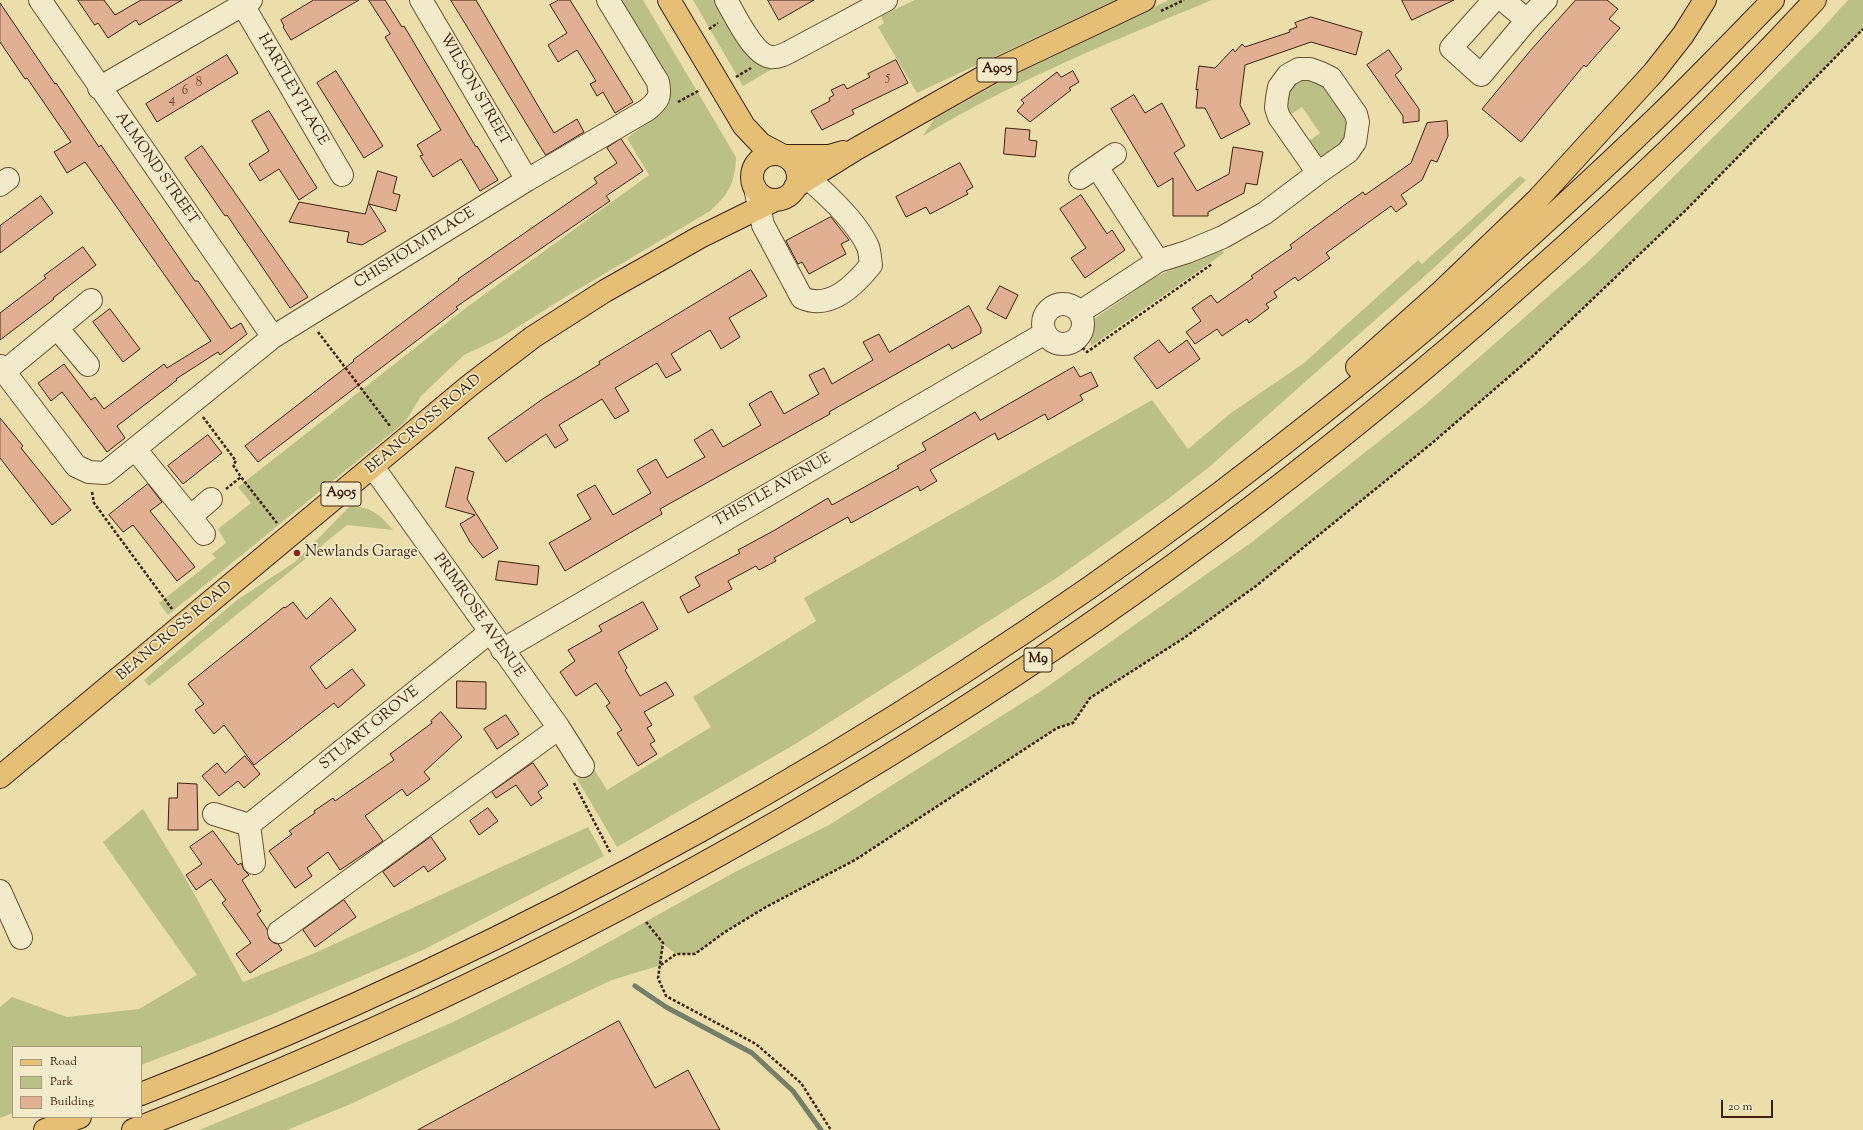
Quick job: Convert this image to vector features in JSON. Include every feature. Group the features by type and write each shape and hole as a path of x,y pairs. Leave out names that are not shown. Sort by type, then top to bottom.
{"main road":[{"path":"669,0 744,126 761,144 793,169"},
{"name":"A905","path":"793,169 856,149 992,72 1144,0"},
{"path":"1201,506 1508,230 1639,90 1683,35 1705,0"},
{"name":"M9","path":"142,1094 242,1053 414,977 553,910 690,836 825,760 922,700 1095,584 1201,506 1324,412 1461,298 1649,125 1773,0"},
{"name":"M9","path":"133,1130 270,1074 385,1024 534,954 643,898 848,782 1062,645 1168,569 1278,487 1376,410 1485,318 1595,220 1682,136 1815,0"},
{"path":"744,126 758,189"},
{"name":"A905","path":"793,169 829,156 856,149"},
{"name":"A905","path":"774,154 793,169 787,196 758,189 755,165 763,157 774,154"},
{"name":"BEANCROSS ROAD","path":"700,237 758,189"},
{"name":"BEANCROSS ROAD","path":"0,777 469,386 533,337 605,291 700,237 726,218 743,199 758,189"},
{"path":"45,1130 77,1118"}],"street":[{"name":"ALMOND STREET","path":"40,0 273,337"},
{"name":"WILSON STREET","path":"421,0 527,180"},
{"name":"CHISHOLM PLACE","path":"89,472 104,473 273,337 527,180 647,110 657,102 660,92 658,82 608,0"},
{"path":"726,0 754,47 770,57 780,56 886,0"},
{"path":"1494,0 1451,48 1481,74 1546,0"},
{"path":"1503,0 1527,20"},
{"path":"100,88 247,2"},
{"name":"HARTLEY PLACE","path":"247,2 342,175"},
{"path":"1080,312 1158,261 1187,252 1222,237 1265,213 1348,152 1355,142 1358,122 1356,114 1331,78 1310,69 1299,69 1288,75 1280,87 1276,108 1279,117 1318,173"},
{"path":"1115,154 1088,172 1158,261"},
{"path":"758,189 763,224 802,298 810,301 824,301 843,293 862,277 871,265 868,247 849,219 793,169"},
{"path":"89,472 76,466 2,369 57,328 91,300"},
{"path":"1060,303 1075,306 1084,319 1084,327 1081,335 1075,341 1067,344 1058,344 1050,340 1045,333 1043,325 1047,311 1060,303"},
{"path":"57,328 88,365"},
{"name":"THISTLE AVENUE","path":"502,650 1045,333"},
{"path":"134,449 204,534"},
{"name":"PRIMROSE AVENUE","path":"373,467 558,728 583,766"},
{"path":"190,516 211,499"},
{"name":"STUART GROVE","path":"249,825 490,632"},
{"path":"279,932 558,728"},
{"path":"214,814 249,825 254,864"},
{"path":"0,891 21,938"}],"path":[{"path":"661,964 676,954 694,954 725,932 766,907 856,860 1057,728 1073,723 1090,698 1184,638 1256,586 1431,444 1532,356 1687,209 1863,29"},
{"path":"647,110 666,108 718,84 756,65 763,54"},
{"path":"1075,341 1087,352 1216,262"},
{"path":"306,316 391,427 407,438"},
{"path":"193,402 236,461 233,465 241,477 288,537"},
{"path":"89,472 94,503 184,625"},
{"path":"211,499 241,477"},
{"path":"583,766 569,775 610,852"},
{"path":"646,922 663,943 658,978 666,996 756,1044 801,1082 832,1130"}],"green space":[{"path":"618,0 643,0 736,157 734,174 730,187 722,199 710,211 562,299 502,337 464,355 421,396 405,422 168,615 159,603 216,558 212,554 226,543 218,529 251,503 238,487 467,307 649,175 627,138 653,119 665,101"},
{"path":"693,0 717,0 779,65 743,86"},
{"path":"915,0 1116,0 917,93 878,27 884,23 881,16"},
{"path":"1169,0 1212,0 1065,62 993,97 923,136 934,119 1051,54"},
{"path":"1848,0 1863,0 1863,29 1687,209 1533,356 1431,444 1256,586 1184,638 1090,698 1073,723 1057,728 855,860 766,907 725,932 695,954 676,954 663,944 661,965 612,980 353,1103 287,1130 199,1130 316,1082 453,1022 571,963 735,872 829,825 1041,691 1252,542 1426,404 1592,258 1820,31"},
{"path":"1305,77 1323,82 1349,117 1343,145 1323,160 1305,144 1320,133 1302,107 1287,117 1286,90"},
{"path":"1520,176 1526,180 1436,266 1208,468 1168,499 1058,577 797,743 617,847 577,779 594,769 607,790 711,727 693,697 816,621 804,598 1152,400 1188,449 1231,413 1304,363 1418,260 1422,264"},
{"path":"1221,247 1224,253 1091,346 1090,322 1153,278"},
{"path":"350,506 364,508 374,512 393,530 347,525 149,686 144,680 237,600 295,562"},
{"path":"143,809 187,881 243,982 315,953 588,827 604,856 423,950 261,1019 142,1065 142,1046 12,1046 12,1113 0,1118 0,1007 12,997 67,1017 139,1009 197,975 103,842"}],"building":[{"path":"78,0 104,0 115,15 141,0 182,0 139,25 136,20 108,38 98,23 95,25"},
{"path":"314,0 359,0 291,40 283,27 284,26 281,20"},
{"path":"369,0 385,0 402,27 404,26 476,147 477,146 498,180 480,191 461,159 433,177 420,156 423,155 417,145 441,130 385,37 390,34"},
{"path":"451,0 476,0 554,133 577,119 584,132 546,155"},
{"path":"559,0 570,0 633,102 615,113 603,92 597,96 590,84 596,81 577,50 558,62 548,45 567,33 550,5"},
{"path":"768,0 814,0 779,20"},
{"path":"1402,0 1454,0 1412,20"},
{"path":"1576,0 1607,0 1618,9 1609,19 1620,28 1586,67 1584,65 1521,142 1482,109 1530,51"},
{"path":"0,3 99,147 101,145 195,281 198,281 231,329 241,323 247,334 220,355 218,352 176,379 177,380 117,426 125,438 107,452 62,392 51,401 38,383 64,364 91,400 95,397 104,409 164,364 167,368 211,341 85,162 67,173 54,152 71,142 0,42"},
{"path":"1311,17 1362,32 1356,55 1311,42 1245,65 1240,105 1250,124 1221,139 1205,108 1196,108 1198,89 1196,90 1199,66 1215,68 1233,49 1235,52 1242,44 1245,47 1290,32 1289,30 1297,27 1295,23"},
{"path":"1389,50 1402,69 1395,75 1419,109 1419,121 1403,123 1403,116 1367,65"},
{"path":"227,55 238,73 157,122 146,104"},
{"path":"896,60 908,83 852,110 854,114 822,130 811,111 830,101 829,98 834,95 831,90 844,84 847,89 870,77 868,74"},
{"path":"336,71 383,146 364,158 317,83"},
{"path":"1073,71 1079,82 1069,88 1071,90 1030,122 1017,111 1024,103 1021,100 1057,72 1061,77"},
{"path":"1134,95 1145,113 1162,103 1185,146 1174,153 1197,191 1229,174 1233,147 1263,152 1257,185 1246,183 1244,193 1208,212 1208,216 1173,216 1173,178 1158,187 1111,109"},
{"path":"269,111 317,188 299,200 279,169 260,181 249,164 269,151 252,121"},
{"path":"1447,121 1448,136 1437,162 1431,160 1422,180 1401,195 1407,204 1396,212 1391,206 1326,253 1330,258 1298,281 1295,277 1274,292 1277,297 1266,304 1269,308 1249,323 1247,319 1222,336 1217,329 1195,344 1186,332 1201,321 1192,308 1211,295 1217,303 1253,278 1251,276 1292,248 1290,245 1343,206 1363,192 1365,195 1411,163 1427,123"},
{"path":"1006,128 1030,130 1029,140 1037,141 1035,157 1004,154"},
{"path":"621,139 643,171 606,196 610,201 456,307 458,309 258,462 245,446 354,361 353,360 459,280 458,279 597,183 594,178 617,163 607,148"},
{"path":"202,146 308,297 290,308 227,215 225,216 185,158"},
{"path":"960,163 973,187 966,191 968,194 930,214 926,207 906,217 896,197"},
{"path":"378,171 397,177 393,193 400,195 396,211 369,204 386,231 362,245 347,242 349,232 289,222 299,202 365,214"},
{"path":"1081,195 1107,234 1112,230 1125,250 1085,278 1071,258 1086,248 1060,209"},
{"path":"41,196 53,213 0,253 0,226"},
{"path":"831,217 849,240 841,244 846,254 809,274 802,262 798,264 786,241"},
{"path":"83,247 96,265 0,340 0,313 46,278 44,276"},
{"path":"751,270 767,296 729,318 740,337 721,349 710,330 671,354 681,370 666,378 657,363 615,388 629,411 615,419 602,399 559,425 568,440 555,448 546,434 506,462 488,438 544,398 600,364 599,362"},
{"path":"1000,286 1018,295 1006,319 987,309"},
{"path":"969,306 981,328 981,333 952,349 949,344 829,412 830,414 660,509 662,514 565,571 549,543 591,519 577,495 595,485 613,515 651,493 637,470 656,459 667,478 705,457 694,440 712,429 723,447 761,425 749,404 771,391 784,414 819,394 809,375 824,368 832,384 873,360 863,342 879,334 889,352"},
{"path":"110,309 140,349 123,362 93,322"},
{"path":"1159,340 1169,353 1187,340 1200,359 1157,389 1134,358"},
{"path":"1074,367 1080,377 1091,372 1098,386 1080,395 1083,400 1048,420 1045,414 998,440 995,433 930,470 937,481 920,491 918,486 851,523 848,517 774,558 776,561 759,570 756,566 728,581 732,589 688,613 680,597 700,586 695,577 740,553 738,550 828,498 832,505 899,468 897,466 926,450 922,443 975,412 980,420"},
{"path":"0,418 23,446 21,448 71,510 52,525 0,458"},
{"path":"208,435 222,453 183,484 168,466"},
{"path":"456,467 474,472 467,499 498,548 483,558 470,542 460,524 475,515 446,507"},
{"path":"148,484 162,502 150,511 195,567 177,581 133,525 123,532 109,515"},
{"path":"499,561 539,566 537,585 496,580"},
{"path":"331,598 356,630 310,667 326,689 352,669 365,685 338,708 334,703 254,765 224,725 214,734 195,710 204,704 188,684 284,607 285,608 293,602 306,619"},
{"path":"643,602 658,629 618,652 627,668 625,670 640,696 666,682 674,695 644,712 652,725 647,728 655,741 650,744 657,754 638,766 617,733 622,730 606,706 610,703 596,683 576,696 560,672 575,661 568,650 602,631 599,626"},
{"path":"457,681 486,682 486,709 457,708"},
{"path":"441,712 462,737 424,772 430,779 407,796 402,789 365,816 383,841 340,870 328,852 307,868 312,876 295,888 269,851 292,834 289,831 315,813 314,811 333,798 335,801 394,760 390,754 432,723 431,721"},
{"path":"506,715 519,734 497,749 484,729"},
{"path":"245,756 260,774 244,788 238,781 219,796 202,776 217,763 225,773"},
{"path":"533,763 548,785 538,792 542,798 531,806 516,785 496,798 492,792"},
{"path":"178,783 197,784 198,830 168,830 169,798 177,798"},
{"path":"488,808 498,821 479,835 470,821"},
{"path":"213,831 238,865 241,863 244,870 249,875 242,880 261,911 257,914 267,929 269,939 278,944 282,950 250,973 236,954 251,943 222,903 226,900 211,879 196,890 186,875 202,864 190,847"},
{"path":"431,837 446,859 428,872 424,866 394,887 383,872"},
{"path":"344,900 356,917 315,947 303,930"},
{"path":"619,1021 655,1088 688,1070 720,1130 418,1130"}],"waterway":[{"path":"635,986 666,1007 752,1053 793,1091 821,1130"}],"place":[{"name":"Newlands Garage","path":"297,553"}]}
